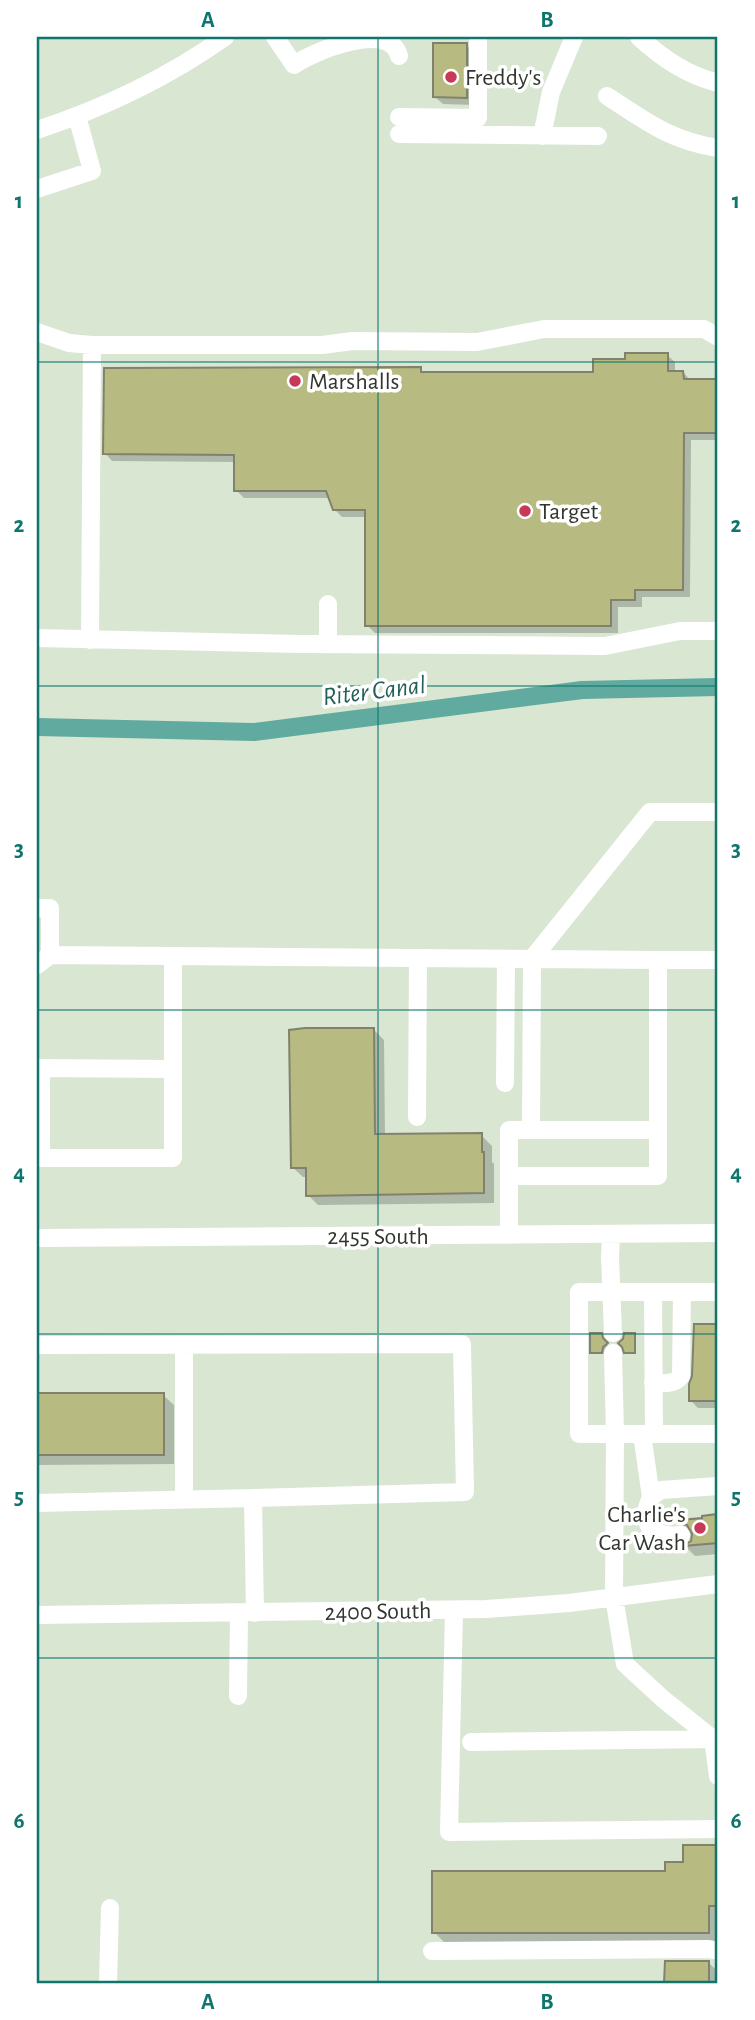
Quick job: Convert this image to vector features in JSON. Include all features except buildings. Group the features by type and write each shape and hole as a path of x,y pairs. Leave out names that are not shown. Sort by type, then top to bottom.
{"street":[{"path":"37,130 121,98 163,76 225,37"},
{"path":"275,37 294,65 307,56 353,41 383,40 396,45"},
{"path":"478,37 478,118 399,125 542,136 598,136"},
{"path":"542,136 551,92 574,37"},
{"path":"639,37 671,64 700,78 718,83"},
{"path":"607,96 657,130 682,140 718,148"},
{"path":"37,189 92,171 77,116"},
{"path":"37,332 69,343 92,345 477,342 544,329 704,329 718,337"},
{"path":"90,640 92,345"},
{"path":"328,604 328,644"},
{"path":"37,639 605,646 680,632 718,632"},
{"path":"531,1130 532,959 650,812 718,811"},
{"path":"37,908 50,908 43,960 173,956 718,960"},
{"path":"173,956 173,1069 173,1158 39,1158 39,1068 173,1069"},
{"path":"417,1117 418,958"},
{"path":"505,1083 506,959"},
{"path":"509,1177 658,1176 658,960"},
{"path":"509,1235 509,1130 658,1130"},
{"name":"2455 South","path":"37,1238 718,1233"},
{"path":"611,1234 613,1333"},
{"path":"718,1292 579,1292 579,1434 718,1434"},
{"path":"653,1292 653,1383 648,1434 651,1497 646,1513 647,1521 660,1535 681,1535"},
{"path":"653,1383 671,1383 681,1376 682,1292"},
{"path":"37,1345 462,1344 465,1492 37,1503"},
{"path":"184,1345 184,1500"},
{"path":"613,1353 614,1597 625,1664 663,1699 716,1739 718,1776"},
{"path":"651,1497 661,1490 718,1486"},
{"path":"238,1696 247,1612 253,1498"},
{"name":"2400 South","path":"37,1615 454,1610 517,1607 718,1584"},
{"path":"454,1610 449,1832 718,1829"},
{"path":"471,1742 716,1739"},
{"path":"108,1983 110,1908"},
{"path":"432,1951 718,1951"}],"waterway":[{"name":"Riter Canal","path":"37,727 254,732 582,690 718,687"}],"place":[{"name":"Freddy's","path":"451,77"},
{"name":"Marshalls","path":"295,381"},
{"name":"Target","path":"525,511"},
{"name":"Charlie's Car Wash","path":"700,1528"}]}
